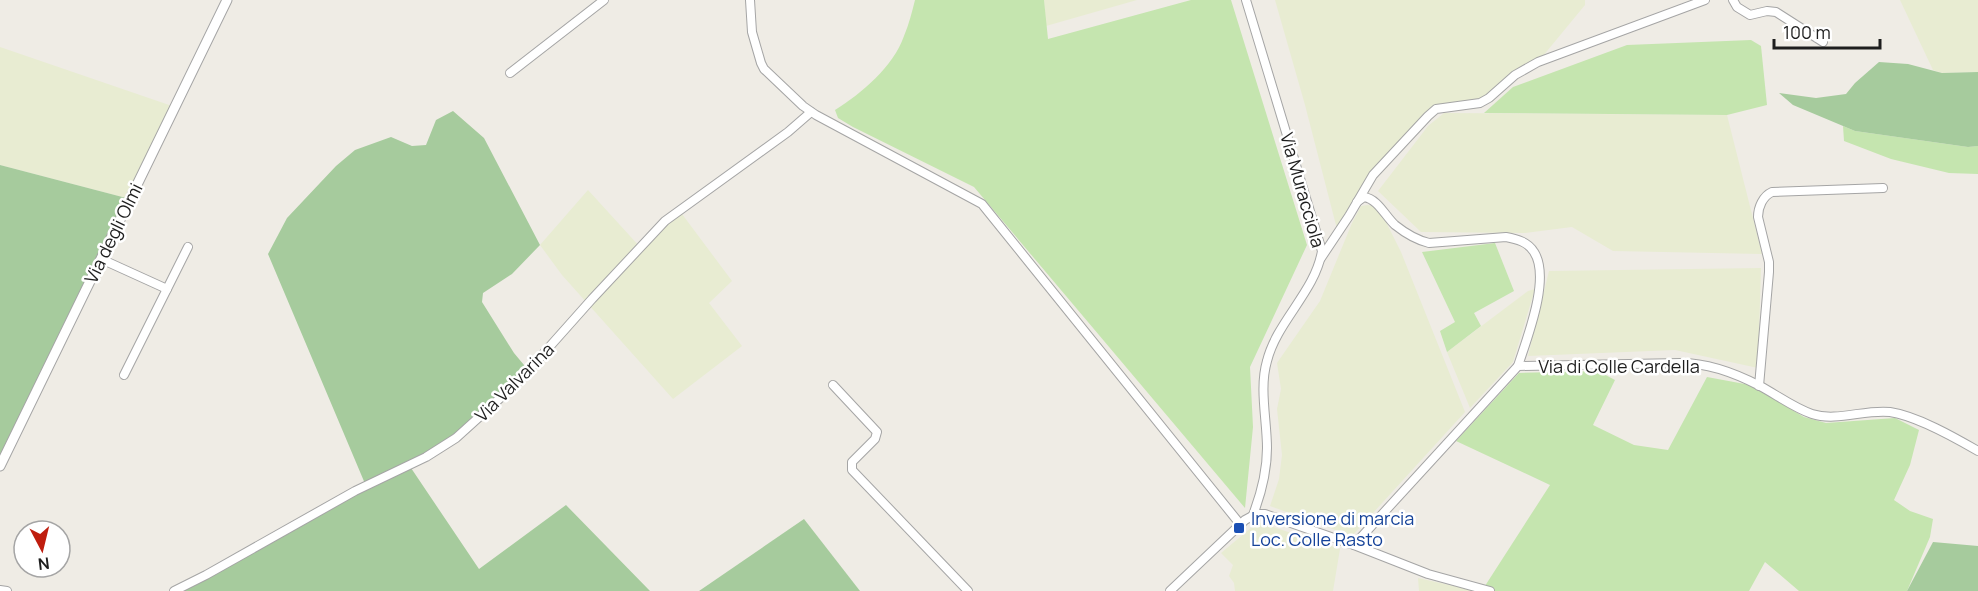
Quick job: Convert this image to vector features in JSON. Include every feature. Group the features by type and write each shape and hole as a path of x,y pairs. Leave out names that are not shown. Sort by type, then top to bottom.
{"street":[{"name":"Via degli Olmi","path":"0,466 227,0"},
{"path":"510,73 604,0"},
{"path":"750,0 752,32 764,69 811,112 982,204 1240,524"},
{"name":"Via Muracciola","path":"1246,0 1321,243 1320,259 1313,278 1278,336 1267,360 1264,383 1266,465 1253,515"},
{"path":"1320,259 1373,175 1436,109 1480,104 1515,75 1538,62 1706,0"},
{"path":"1733,0 1737,7 1750,15 1767,11 1776,12 1823,42"},
{"name":"Via Valvarina","path":"174,591 355,491 426,457 450,442 519,381 592,298 665,221 788,132 811,112"},
{"path":"1759,386 1769,272 1769,262 1758,217 1764,199 1772,192 1883,188"},
{"path":"1357,202 1364,198 1372,199 1395,225 1420,241 1429,243 1506,237 1518,239 1529,245 1536,253 1541,285 1533,322 1518,366"},
{"path":"124,375 188,248"},
{"path":"100,259 167,289"},
{"name":"Via di Colle Cardella","path":"1354,545 1518,366 1692,363 1721,369 1814,414 1838,416 1890,412 1947,433 1978,451"},
{"path":"833,385 877,431 876,437 852,462 852,470 968,591"},
{"path":"1170,591 1240,524 1253,515 1265,514 1428,574 1490,591"},
{"path":"0,590 7,591"}],"green space":[{"path":"915,0 1044,0 1048,39 1191,0 1231,0 1307,245 1250,367 1253,427 1245,508 974,187 838,118 835,110 856,96 876,78 892,58 906,32"},
{"path":"1044,0 1137,0 1046,26"},
{"path":"1275,0 1585,0 1585,5 1538,62 1489,98 1436,109 1373,175 1338,233"},
{"path":"1900,0 1978,0 1978,72 1942,73 1933,70"},
{"path":"1751,40 1761,46 1767,105 1727,115 1484,113 1513,87 1627,45"},
{"path":"0,47 175,107 130,199 0,165"},
{"path":"1879,62 1908,64 1942,73 1978,72 1978,146 1968,147 1855,131 1793,105 1779,93 1816,98 1846,94"},
{"path":"453,111 484,138 540,245 512,274 483,293 482,302 514,353 529,371 456,438 409,465 479,569 566,505 650,591 177,591 366,486 268,254 287,218 336,166 355,150 391,137 412,146 426,145 436,120"},
{"path":"1444,113 1727,115 1762,254 1613,251 1572,227 1525,233 1421,232 1378,191 1428,126"},
{"path":"1843,126 1855,131 1968,147 1978,146 1978,174 1949,173 1891,159 1844,141"},
{"path":"0,165 130,199 0,466"},
{"path":"588,190 640,247 679,210 732,281 709,303 742,346 673,399 562,275 540,245"},
{"path":"1361,206 1379,208 1401,252 1465,412 1352,536 1270,506 1279,479 1282,455 1277,409 1281,389 1277,363 1320,301 1352,223"},
{"path":"1495,243 1514,291 1474,313 1481,326 1447,352 1440,331 1455,322 1422,252"},
{"path":"1761,268 1758,368 1675,350 1528,356 1549,271"},
{"path":"1535,289 1513,362 1470,408 1447,352 1528,291"},
{"path":"1598,371 1615,380 1593,425 1634,445 1668,450 1707,377 1750,385 1804,417 1826,423 1895,418 1919,430 1910,465 1894,500 1910,511 1933,519 1930,537 1907,591 1799,591 1765,562 1749,591 1490,591 1483,589 1550,485 1456,441 1519,373"},
{"path":"804,519 860,591 699,591"},
{"path":"1258,522 1340,549 1333,591 1235,591 1234,583 1229,576 1233,565 1221,553"},
{"path":"1933,542 1978,546 1978,591 1907,591"},
{"path":"1418,578 1476,591 1419,591"}],"place":[{"name":"Inversione di marcia Loc. Colle Rasto","path":"1239,528"}]}
